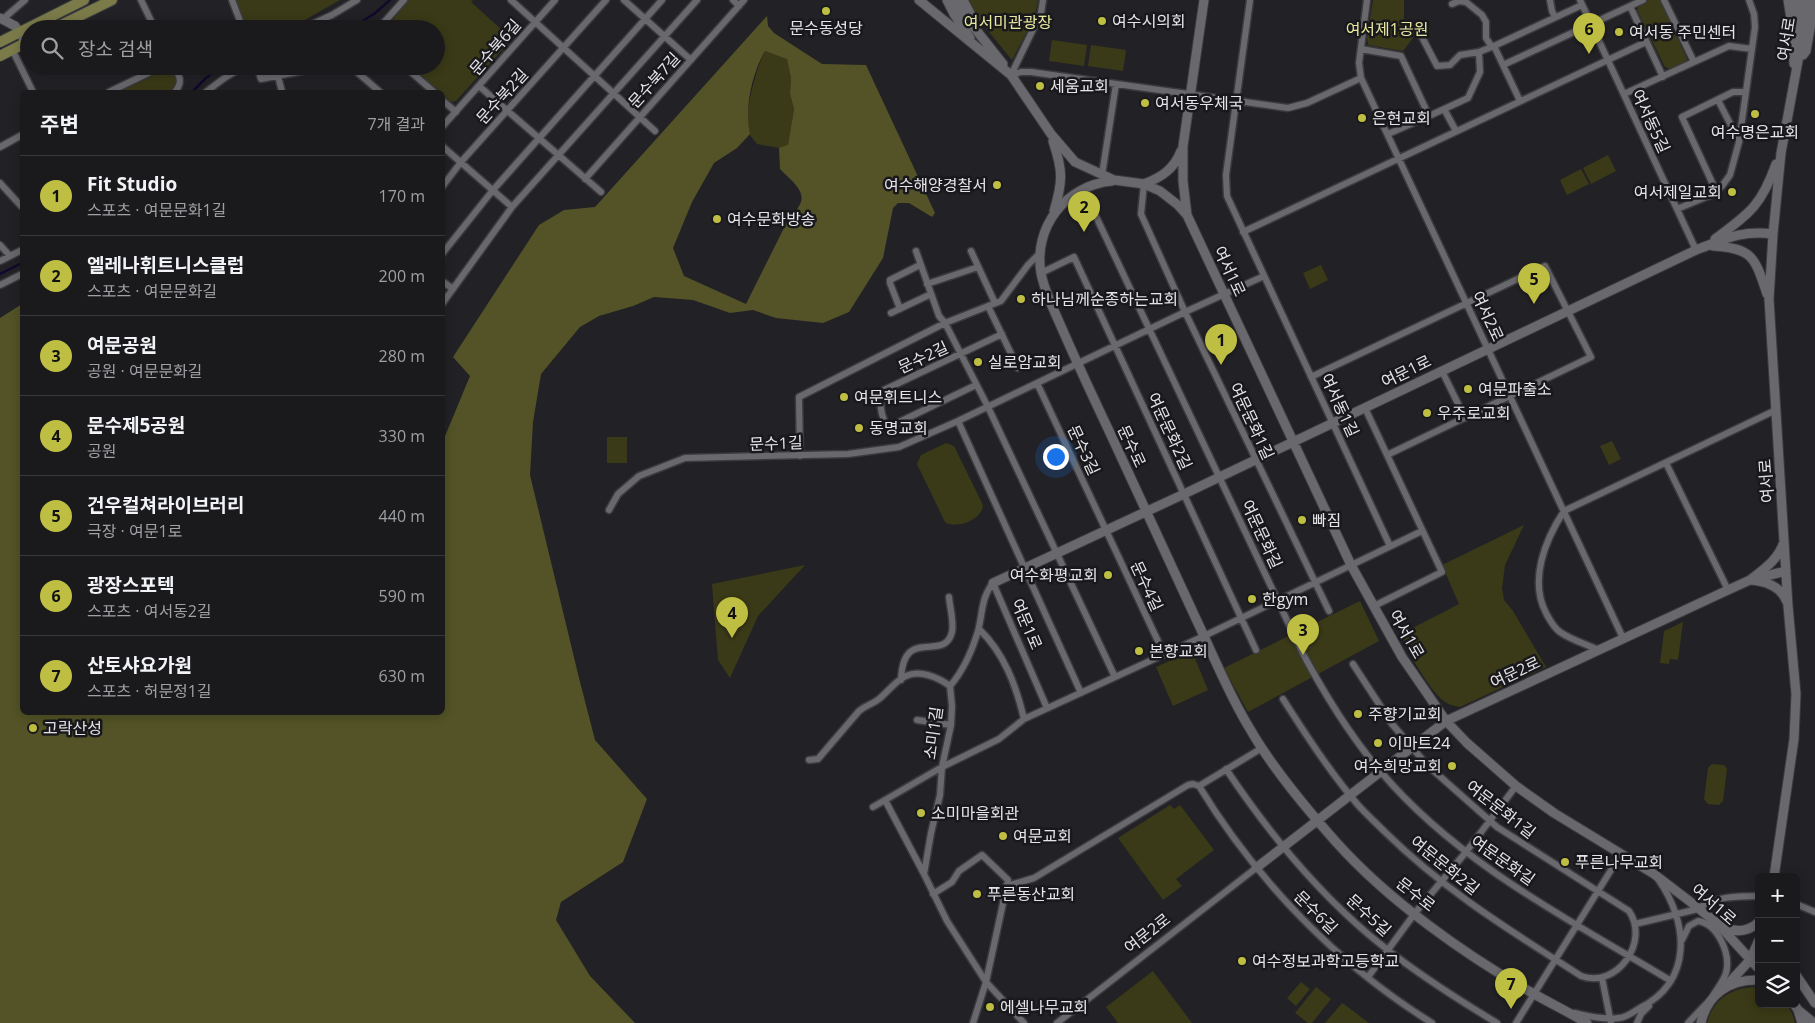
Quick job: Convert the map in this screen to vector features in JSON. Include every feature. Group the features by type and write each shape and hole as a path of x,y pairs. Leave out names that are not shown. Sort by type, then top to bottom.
{"main road":[{"path":"43,20 84,0"},
{"path":"71,20 112,0"},
{"path":"0,42 20,31"},
{"path":"0,56 20,45"}],"street":[{"path":"20,31 2,19 25,0"},
{"path":"141,0 151,20"},
{"path":"232,0 239,20"},
{"path":"386,20 404,0"},
{"path":"512,0 655,131"},
{"name":"문수북6길","path":"445,124 554,0"},
{"name":"문수북2길","path":"445,183 461,162 606,0"},
{"path":"624,0 691,60"},
{"path":"445,250 538,138 662,0"},
{"path":"445,300 512,207 697,0"},
{"path":"733,0 740,6"},
{"name":"문수북7길","path":"585,179 744,0"},
{"path":"919,0 1011,74 1031,72 1288,108 1296,107 1361,78"},
{"path":"947,0 954,14 977,47"},
{"path":"956,0 965,16 1011,74 1051,134 1075,162 1114,180"},
{"path":"963,0 989,45"},
{"path":"1011,74 1041,13 1043,0"},
{"path":"1187,215 1183,146 1204,0"},
{"name":"여서동1길","path":"1250,0 1226,176 1226,189 1243,232 1390,546"},
{"name":"여서2로","path":"1367,0 1359,70 1361,78 1623,638"},
{"path":"1550,0 1552,11 1556,17"},
{"path":"1503,65 1643,0"},
{"path":"1664,0 1694,62"},
{"path":"1677,209 1716,191 1730,175 1740,142 1755,22 1749,0"},
{"name":"여서로","path":"1788,0 1796,60"},
{"name":"여서로","path":"1775,873 1794,739 1796,694 1788,606 1769,299 1781,152 1794,83 1798,35 1797,0"},
{"name":"여서로","path":"1796,60 1806,0"},
{"path":"1796,60 1806,51 1815,0"},
{"path":"318,20 353,1"},
{"path":"1452,4 1458,1 1466,2 1482,15 1486,22 1486,38 1493,46 1520,102"},
{"name":"여서동5길","path":"1407,24 1422,37 1437,66 1450,65 1460,55 1479,52 1493,46 1556,17 1581,2 1696,250"},
{"path":"1630,6 1663,77"},
{"path":"1243,232 1646,42"},
{"path":"1624,94 1729,46 1752,49"},
{"path":"12,49 20,65"},
{"path":"1361,49 1402,56 1429,116"},
{"path":"1388,134 1465,100 1470,96 1480,72 1479,52"},
{"path":"25,75 32,90"},
{"path":"113,90 144,75"},
{"path":"176,90 180,86 181,81 178,75"},
{"path":"209,90 230,75"},
{"path":"259,75 261,79 283,75"},
{"path":"360,75 378,90"},
{"path":"414,75 432,90"},
{"path":"278,76 282,90"},
{"path":"1102,175 1116,84"},
{"path":"479,86 601,192"},
{"path":"1716,191 1682,117 1733,92 1746,92"},
{"path":"1718,100 1740,142"},
{"path":"445,103 456,112"},
{"path":"1444,109 1456,131"},
{"path":"1051,134 1062,173 1053,213"},
{"path":"0,147 20,136"},
{"path":"1144,184 1169,170 1175,163 1183,146"},
{"path":"445,149 512,207"},
{"path":"1707,245 1744,218 1756,205 1766,191 1781,152"},
{"name":"문수로","path":"1114,180 1099,182 1084,189 1068,199 1053,213 1047,224 1041,252 1041,274 1054,311 1077,364 1237,706 1262,748 1318,820 1338,844 1368,874 1415,914 1451,941 1533,994 1587,1023"},
{"name":"여서1로","path":"1114,180 1144,184 1171,198 1187,215 1352,565 1402,657 1446,721 1467,743 1516,786 1554,813 1654,874 1718,924 1755,965"},
{"path":"0,183 20,205"},
{"name":"여문문화1길","path":"1144,184 1142,214 1185,312 1254,459 1329,611"},
{"name":"여문문화길","path":"1084,189 1277,601 1306,659 1342,722 1380,772 1419,811 1466,852 1508,882 1671,981"},
{"name":"여문1로","path":"1048,708 993,583 1707,245 1737,234 1757,232 1773,234"},
{"path":"0,245 10,256"},
{"path":"1707,245 1730,247 1748,254 1758,268 1769,299"},
{"path":"0,261 20,251"},
{"name":"문수2길","path":"916,251 940,318 945,323 988,407"},
{"path":"971,252 1002,334 1018,368"},
{"name":"문수2길","path":"800,456 799,397 945,323 1001,301 1028,265 1041,252"},
{"name":"여문문화2길","path":"1041,274 1074,257 1256,650"},
{"path":"900,309 890,280 920,264"},
{"path":"1311,377 1545,266 1591,356 1387,455"},
{"path":"927,284 978,267"},
{"path":"0,285 20,275"},
{"path":"1224,294 1264,276"},
{"path":"445,283 453,289"},
{"path":"891,313 931,294"},
{"name":"문수1길","path":"609,510 618,494 639,476 684,458 848,454 899,447 988,407 1224,294"},
{"name":"문수2길","path":"976,385 891,426 886,424 881,409 884,390 1002,334"},
{"path":"1442,371 1465,418"},
{"name":"문수3길","path":"1037,383 1106,530"},
{"path":"988,407 1115,677"},
{"path":"1365,408 1442,572 1374,606"},
{"path":"1599,650 1558,630 1551,623 1540,599 1538,588 1543,556 1550,535 1564,511 1776,410"},
{"name":"여문1로","path":"958,421 1081,693"},
{"path":"1666,463 1728,590"},
{"name":"문수4길","path":"1106,530 1164,654"},
{"path":"873,807 942,767 999,739 1024,719 1204,636 1422,531"},
{"path":"1750,580 1780,553 1785,538"},
{"name":"여문2로","path":"1062,1021 1446,721 1750,580 1786,571"},
{"path":"1750,580 1766,581 1786,598 1788,606"},
{"name":"소미1길","path":"924,874 930,833 940,795 942,767 951,724 950,686 965,665 978,629 985,594 993,583"},
{"path":"901,680 902,666 910,651 920,646 937,647 951,636 953,628 949,597"},
{"path":"978,629 1001,656 1017,692 1024,719"},
{"name":"여문문화1길","path":"1353,664 1380,708 1411,748 1427,765 1489,821 1543,858 1623,906 1633,917 1635,924"},
{"path":"809,760 818,759 859,710 878,699 908,675 921,674 934,677 950,686"},
{"name":"여문문화2길","path":"1283,699 1311,742 1350,795 1396,842 1440,882 1554,960 1581,976 1592,980 1602,978"},
{"path":"917,720 951,724"},
{"path":"1199,786 1262,748"},
{"path":"1226,770 1253,810 1283,847"},
{"path":"1007,886 1034,878 1188,785 1193,784 1199,786 1219,819 1256,868"},
{"path":"1368,977 1516,786"},
{"path":"885,800 947,922 986,982 1024,1023"},
{"name":"문수5길","path":"1283,847 1348,917 1433,984 1496,1023"},
{"path":"1516,1023 1621,854"},
{"path":"933,894 952,882 959,870 982,855 1007,879 986,982 973,1023"},
{"name":"문수6길","path":"1256,868 1308,925 1334,950 1432,1023"},
{"path":"1654,874 1664,889 1675,915 1682,942"},
{"path":"1610,1021 1602,978 1620,968 1630,956 1636,939 1635,924 1698,909 1714,900 1755,896"},
{"path":"1800,906 1815,912"},
{"path":"1637,1023 1641,1014 1671,981 1679,963 1682,942 1689,926 1698,921 1710,926 1719,937 1727,966 1724,976 1703,1013 1701,1023"},
{"path":"1718,924 1737,932 1755,925"},
{"path":"1688,1023 1750,960 1755,949"},
{"path":"1725,987 1741,981 1755,980"},
{"path":"1800,981 1815,1004"},
{"path":"1568,1012 1610,1021 1627,1016 1652,1002"},
{"path":"1796,1008 1802,1023"},
{"path":"1797,1008 1814,1023"}],"green space":[{"path":"237,0 340,0 305,20 244,20 236,3"},
{"path":"409,0 473,0 471,2 512,39 456,101 451,102 445,97 445,90 438,90 420,75 445,75 445,20 392,20"},
{"name":"여서미관광장","path":"967,0 1038,0 1035,16 1012,60 979,20"},
{"name":"여서제1공원","path":"1373,0 1404,0 1404,22 1412,32 1413,38 1403,51 1368,45 1367,38"},
{"path":"1648,0 1660,0 1687,59 1686,63 1670,69 1665,67 1637,10 1640,4"},
{"path":"1052,40 1087,45 1084,66 1049,61"},
{"path":"1091,45 1126,50 1123,71 1088,66"},
{"path":"765,51 787,58 791,78 790,94 794,109 788,146 779,148 757,144 750,135 748,126 751,93"},
{"path":"155,75 174,75 177,79 172,90 122,90"},
{"path":"1608,155 1616,171 1591,184 1583,168"},
{"path":"1581,169 1589,184 1567,195 1560,180"},
{"path":"1321,265 1328,280 1310,289 1303,273"},
{"path":"607,437 627,437 627,463 607,463"},
{"path":"1612,441 1621,459 1609,465 1600,446"},
{"path":"946,443 954,446 983,505 979,515 974,519 956,525 945,522 917,464 921,455"},
{"path":"1524,525 1505,565 1502,588 1504,600 1513,611 1546,667 1460,707 1450,705 1439,697 1403,643 1407,631 1459,604 1442,565"},
{"path":"805,565 758,616 730,678 718,660 712,584"},
{"path":"1360,601 1379,641 1248,712 1224,668"},
{"path":"1683,622 1678,660 1670,659 1669,664 1660,663 1664,631"},
{"path":"1192,651 1208,690 1173,706 1156,667"},
{"path":"1712,764 1724,765 1727,769 1723,801 1719,805 1708,804 1704,799 1708,768"},
{"path":"1170,805 1174,809 1180,805 1214,850 1176,879 1182,886 1163,900 1118,838"},
{"path":"1153,971 1192,1023 1118,1023 1106,1007"},
{"path":"1301,982 1310,989 1296,1006 1287,998"},
{"path":"1316,987 1331,999 1312,1023 1308,1023 1295,1013"},
{"path":"1755,987 1755,1008 1789,1008 1795,1023 1707,1023 1713,1008 1718,1002 1730,993 1744,988"},
{"path":"1342,1003 1344,1004 1369,1023 1325,1023"}],"shaded area":[{"path":"767,16 768,26 774,33 822,64 866,65 935,213 932,217 909,203 898,203 893,208 883,258 849,312 823,323 776,318 753,310 730,313 693,300 654,297 633,306 599,316 580,327 541,374 533,422 530,475 579,678 595,740 647,799 623,862 561,902 556,920 590,976 635,1023 0,1023 0,318 20,305 20,715 445,715 445,436 470,376 453,357 539,225 564,210 595,207","holes":["765,51 787,59 791,78 790,94 794,109 788,145 779,148 780,169 798,188 802,197 793,217 789,218 746,304 684,276 673,248 692,202 714,163 737,148 750,134 748,124 750,91 756,70"]}],"waterway":[{"path":"364,20 390,0"},
{"path":"194,90 210,75"},
{"path":"0,274 20,264"}],"place":[{"name":"문수동성당","path":"826,11"},
{"name":"여수시의회","path":"1102,21"},
{"name":"여서동 주민센터","path":"1619,32"},
{"name":"광장스포텍","path":"1589,54"},
{"name":"세움교회","path":"1040,86"},
{"name":"여서동우체국","path":"1145,103"},
{"name":"여수명은교회","path":"1755,114"},
{"name":"은현교회","path":"1362,118"},
{"name":"여수해양경찰서","path":"997,185"},
{"name":"여서제일교회","path":"1732,192"},
{"name":"여수문화방송","path":"717,219"},
{"name":"엘레나휘트니스클럽","path":"1084,232"},
{"name":"하나님께순종하는교회","path":"1021,299"},
{"name":"건우컬쳐라이브러리","path":"1534,304"},
{"name":"실로암교회","path":"978,362"},
{"name":"Fit Studio","path":"1221,365"},
{"name":"여문파출소","path":"1468,389"},
{"name":"여문휘트니스","path":"844,397"},
{"name":"우주로교회","path":"1427,413"},
{"name":"동명교회","path":"859,428"},
{"name":"빠짐","path":"1302,520"},
{"name":"여수화평교회","path":"1108,575"},
{"name":"한gym","path":"1252,599"},
{"name":"문수제5공원","path":"732,638"},
{"name":"본향교회","path":"1139,651"},
{"name":"여문공원","path":"1303,655"},
{"name":"주향기교회","path":"1358,714"},
{"name":"고락산성","path":"33,728"},
{"name":"이마트24","path":"1378,743"},
{"name":"여수희망교회","path":"1452,766"},
{"name":"소미마을회관","path":"921,813"},
{"name":"여문교회","path":"1003,836"},
{"name":"푸른나무교회","path":"1565,862"},
{"name":"푸른동산교회","path":"977,894"},
{"name":"여수정보과학고등학교","path":"1242,961"},
{"name":"에셀나무교회","path":"990,1007"},
{"name":"산토샤요가원","path":"1511,1009"}]}
